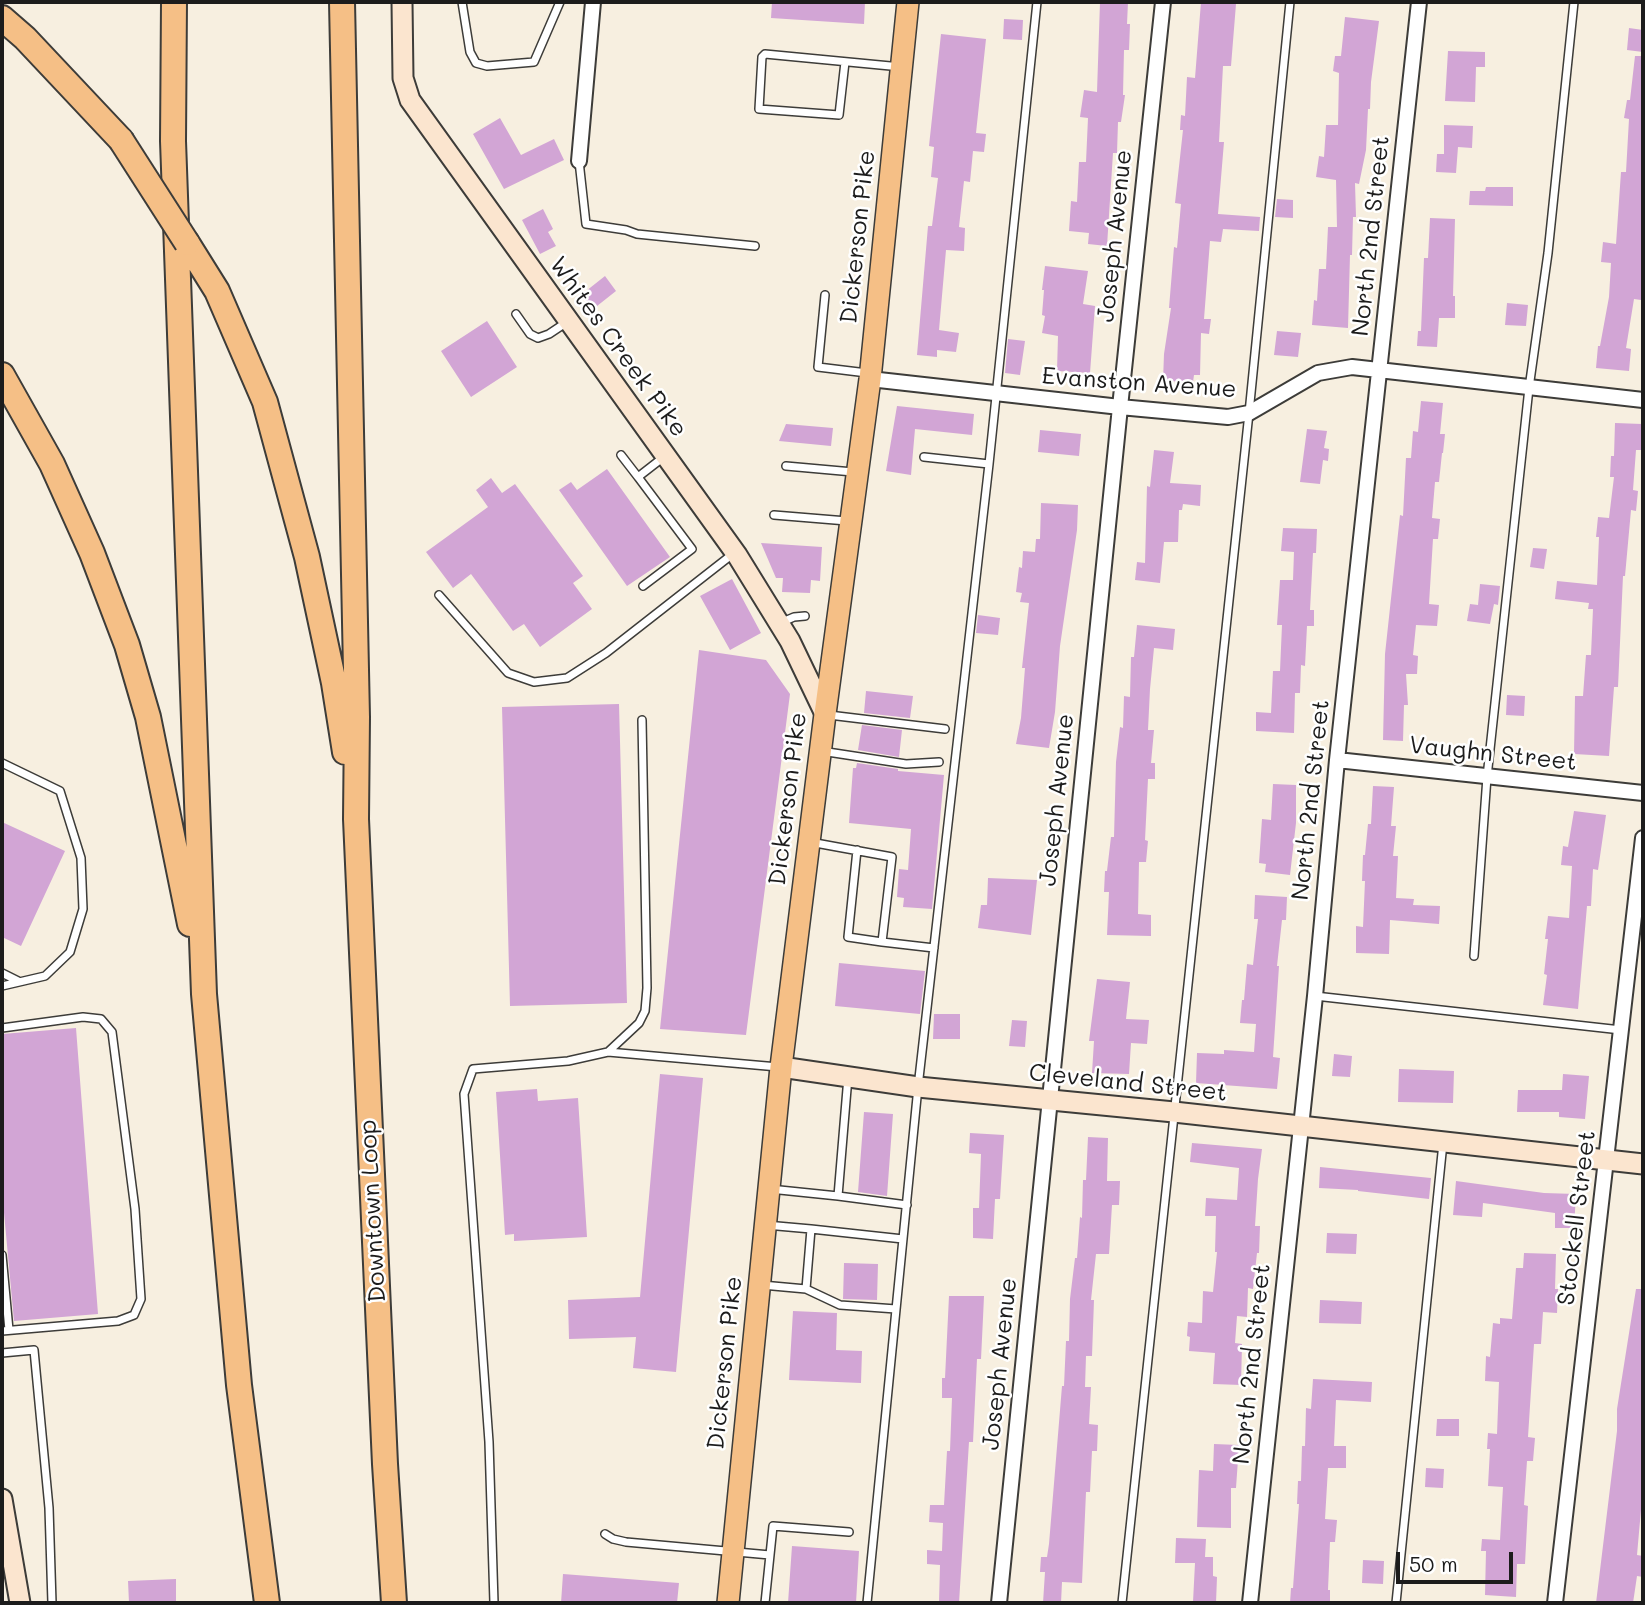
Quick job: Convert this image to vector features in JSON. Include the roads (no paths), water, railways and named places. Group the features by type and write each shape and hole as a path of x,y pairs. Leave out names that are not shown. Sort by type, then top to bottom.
{"highway":[{"path":"174,2 173,141 204,994 239,1385 267,1603"},
{"path":"342,2 357,703 356,819"},
{"path":"2,18 25,38 121,140 217,291 265,402 304,544 334,684 356,819"},
{"path":"2,375 52,464 92,553 127,645 148,717 204,994"},
{"name":"Downtown Loop","path":"356,819 385,1464 394,1603"}],"main road":[{"name":"Dickerson Pike","path":"728,1603 781,1067 820,751 871,376 908,2"}],"street":[{"name":"Whites Creek Pike","path":"402,2 403,78 410,100 735,553 790,641 825,715"},
{"path":"579,161 593,2"},
{"name":"Joseph Avenue","path":"999,1603 1163,2"},
{"path":"1413,2 1419,2"},
{"name":"North 2nd Street","path":"1250,1603 1419,2"},
{"name":"Evanston Avenue","path":"871,376 996,394 1228,416 1249,413 1318,373 1352,367 1643,400"},
{"name":"Vaughn Street","path":"1337,760 1643,793"},
{"name":"Stockell Street","path":"1555,1603 1643,838"},
{"name":"Cleveland Street","path":"781,1067 918,1087 1174,1112 1643,1164"},
{"path":"2,1505 20,1603"}],"lane":[{"path":"462,2 470,52 476,63 487,66 534,62 560,2"},
{"path":"867,1603 918,1087 989,464 1037,2"},
{"path":"1122,1603 1249,413 1290,2"},
{"path":"1474,957 1487,777 1529,388 1548,253 1574,2"},
{"path":"845,62 839,115 759,109 763,55 845,62 901,68"},
{"path":"579,161 586,224 637,234 755,246"},
{"path":"825,295 818,367 871,376"},
{"path":"516,314 530,334 538,338 569,321"},
{"path":"621,455 692,549 643,586"},
{"path":"638,477 665,456"},
{"path":"925,457 989,464"},
{"path":"786,466 858,472"},
{"path":"774,515 851,522"},
{"path":"439,595 508,673 534,682 567,678 606,653 735,553"},
{"path":"779,624 794,617 805,616"},
{"path":"825,715 944,729"},
{"path":"494,1603 489,1442 464,1094 473,1069 568,1061 608,1052 639,1023 645,1011 647,988 642,720"},
{"path":"820,751 906,764 939,762"},
{"path":"2,763 60,791 81,858 83,909 70,952 45,976 2,986"},
{"path":"810,842 892,857 883,942"},
{"path":"857,850 848,937 934,948"},
{"path":"2,973 19,982"},
{"path":"1315,996 1623,1030"},
{"path":"2,1028 83,1017 101,1019 112,1032 135,1209 141,1299 134,1315 118,1321 5,1331 2,1255"},
{"name":"Cleveland Street","path":"608,1052 781,1067"},
{"path":"838,1196 848,1077"},
{"path":"1396,1603 1443,1143"},
{"path":"769,1189 907,1205"},
{"path":"765,1225 903,1239"},
{"path":"806,1289 811,1229"},
{"path":"760,1285 806,1289 840,1305 896,1309"},
{"path":"2,1353 34,1350 49,1508 52,1603"},
{"path":"765,1603 773,1526 849,1532"},
{"path":"605,1534 626,1542 770,1555"}]}
